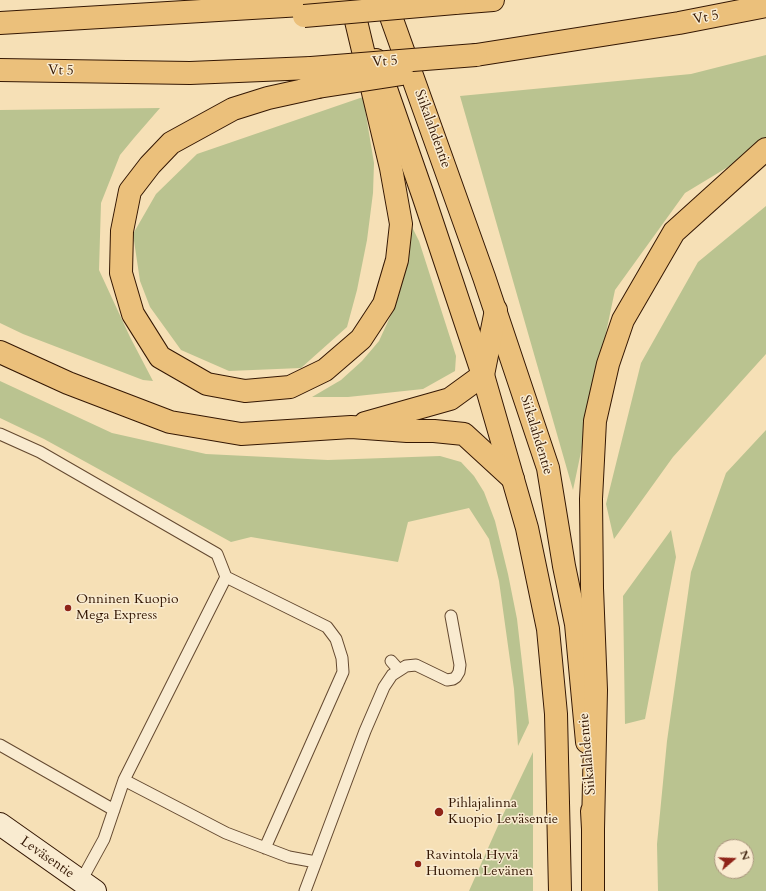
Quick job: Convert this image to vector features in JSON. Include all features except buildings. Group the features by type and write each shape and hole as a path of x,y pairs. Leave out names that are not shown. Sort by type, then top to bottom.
{"main road":[{"path":"303,11 347,0"},
{"path":"315,77 268,98 233,109 171,143 150,165 130,191 122,231 121,273 133,314 160,357 207,384 245,391 290,387 325,370 361,339 384,304 396,260 401,224 391,168 351,0"},
{"name":"Siikalahdentie","path":"356,0 483,375 527,528 548,629 556,714 560,891"},
{"path":"0,23 303,11 493,0"},
{"name":"Siikalahdentie","path":"388,5 496,310 548,468 564,566 576,624 587,740 593,829 593,891"},
{"name":"Vt 5","path":"0,70 190,73 315,77 477,59 576,39 678,23 766,6"},
{"path":"593,829 596,690 592,588 591,499 595,421 608,364 623,320 674,232 766,149"},
{"path":"351,427 450,399 483,375 496,310"},
{"path":"0,352 68,383 170,422 241,434 351,427 464,434 513,479"},
{"name":"Leväsentie","path":"0,824 88,886"}],"lane":[{"path":"1,437 40,452 217,554 226,577 327,627 336,639 342,658 343,672 265,848"},
{"path":"88,886 124,780 226,577"},
{"path":"305,891 362,727 392,675 406,666 416,665 447,680 456,677 459,672 460,665 451,616"},
{"path":"391,661 399,670"},
{"path":"0,745 114,810"},
{"path":"124,780 226,833 289,857 316,862"}],"green space":[{"path":"766,55 766,144 685,193 615,290 573,490 460,96 691,74"},
{"path":"363,97 374,163 373,193 367,240 357,290 347,327 301,368 229,371 181,350 150,307 140,281 133,234 156,194 197,154"},
{"path":"160,108 120,155 101,203 99,270 130,337 153,381 143,380 23,334 0,323 0,110"},
{"path":"766,206 766,354 673,457 614,539 606,504 641,363 698,262"},
{"path":"410,223 419,241 456,356 455,371 423,389 348,397 312,397 341,380 362,361 379,341 396,304 408,263"},
{"path":"0,381 112,433 206,454 328,460 440,456 461,462 474,476 484,492 495,521 508,574 517,619 529,723 518,746 514,689 499,581 489,539 469,508 408,522 398,562 251,537 231,542 44,439 0,418"},
{"path":"766,430 766,891 658,891 657,844 667,741 691,572 726,473"},
{"path":"671,530 676,557 645,719 625,724 623,596"},
{"path":"533,752 533,891 469,891 501,819"}],"place":[{"name":"Onninen Kuopio Mega Express","path":"68,608"},
{"name":"Pihlajalinna Kuopio Leväsentie","path":"439,812"},
{"name":"Ravintola Hyvä Huomen Levänen","path":"418,864"}]}
